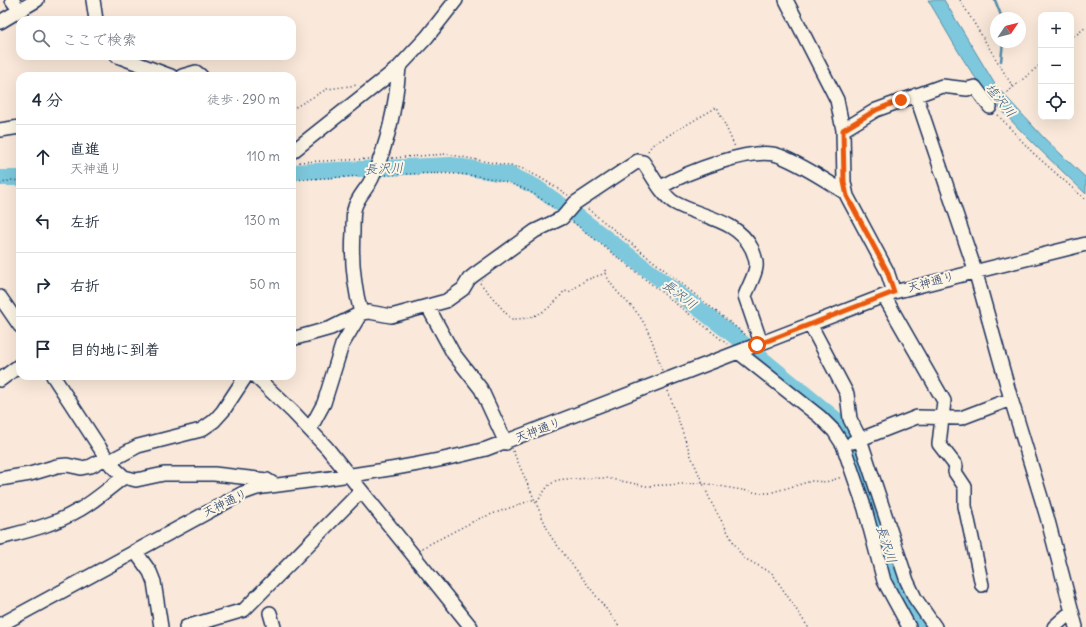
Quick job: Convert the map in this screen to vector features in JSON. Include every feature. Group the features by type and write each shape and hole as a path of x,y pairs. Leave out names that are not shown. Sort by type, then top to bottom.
{"street":[{"path":"12,0 20,11"},
{"path":"0,22 37,0"},
{"path":"93,0 95,16"},
{"path":"296,156 374,87 399,67 427,37 456,0"},
{"path":"786,0 837,100 843,130 844,182 846,193 887,271 889,294 944,401 939,444 956,466 955,472 965,487 965,506 982,585"},
{"path":"128,60 160,72"},
{"path":"310,430 324,403 342,345 361,313 354,283 352,254 354,212 358,198 374,175 391,126 397,99 399,67"},
{"path":"843,130 876,110 942,86 966,89 975,86 992,105"},
{"path":"916,95 975,270 1011,399 1047,517 1076,627 1086,623"},
{"path":"0,130 16,128"},
{"path":"661,187 692,172 763,152 779,155 846,193"},
{"path":"296,337 330,328 361,313 369,312 391,316 407,310 428,307 446,301 463,289 469,278 535,231 562,218 577,202 632,163 638,161 644,162 674,203 729,225 739,231 747,240 755,256 757,267 745,296 759,344"},
{"name":"天神通り","path":"0,625 243,493 257,488 350,477 446,460 507,442 889,294 975,270 1086,244"},
{"path":"0,297 16,320"},
{"path":"428,307 453,352 481,389 507,442"},
{"path":"810,324 847,394 850,419 860,439 907,581 915,598 935,627"},
{"path":"739,352 820,417 834,431 844,445 865,509 884,581 909,627"},
{"path":"0,380 16,368"},
{"path":"56,380 107,460 117,472 124,477 136,480 164,474 214,474 267,480 277,485"},
{"path":"0,479 30,474 57,466 67,465 81,468 91,466 138,446 201,430 214,421 223,411 243,380"},
{"path":"258,380 310,430 350,477 471,627"},
{"path":"844,445 917,417 961,418 1011,399"},
{"path":"0,538 62,519 80,510 124,477"},
{"path":"186,627 244,610 361,491"},
{"path":"135,551 150,572 154,582 161,627"},
{"path":"1054,627 1072,611"},
{"path":"270,613 274,627"}],"path":[{"path":"960,0 1013,87"},
{"path":"1074,37 1086,27"},
{"path":"1038,66 992,105 1032,152 1086,200"},
{"path":"296,108 327,89 359,85 374,87"},
{"path":"641,162 652,145 717,108 739,158"},
{"path":"296,157 380,160 446,154 521,168 539,177 577,202 759,344"},
{"path":"296,180 450,172 489,178 517,186 535,195 565,215 739,352"},
{"path":"0,184 11,180 16,181"},
{"path":"474,275 511,319 522,320 542,313 556,303 564,291 570,292 586,280 605,271 607,278 638,314 653,340 690,456 702,483 738,550 744,558 772,573 808,627"},
{"path":"507,442 537,502 551,537 620,627"},
{"path":"537,502 548,486 557,480 565,479 606,478 646,486 702,483 759,493 769,493 812,481 826,482 853,474"},
{"path":"412,553 478,519 535,499"}],"water":[{"name":"塩沢川","path":"928,0 944,0 996,86 1044,138 1086,178 1086,194 998,107 963,59"}],"waterway":[{"path":"995,0 1000,12"},
{"path":"1001,61 1002,48"},
{"name":"長沢川","path":"296,172 451,165 511,175 536,187 580,218 733,335 844,426 857,452 903,595 924,627"},
{"name":"長沢川","path":"0,178 16,178"}],"route":[{"path":"757,345 894,292 887,271 847,196 844,182 843,130 860,118 901,100"}]}
